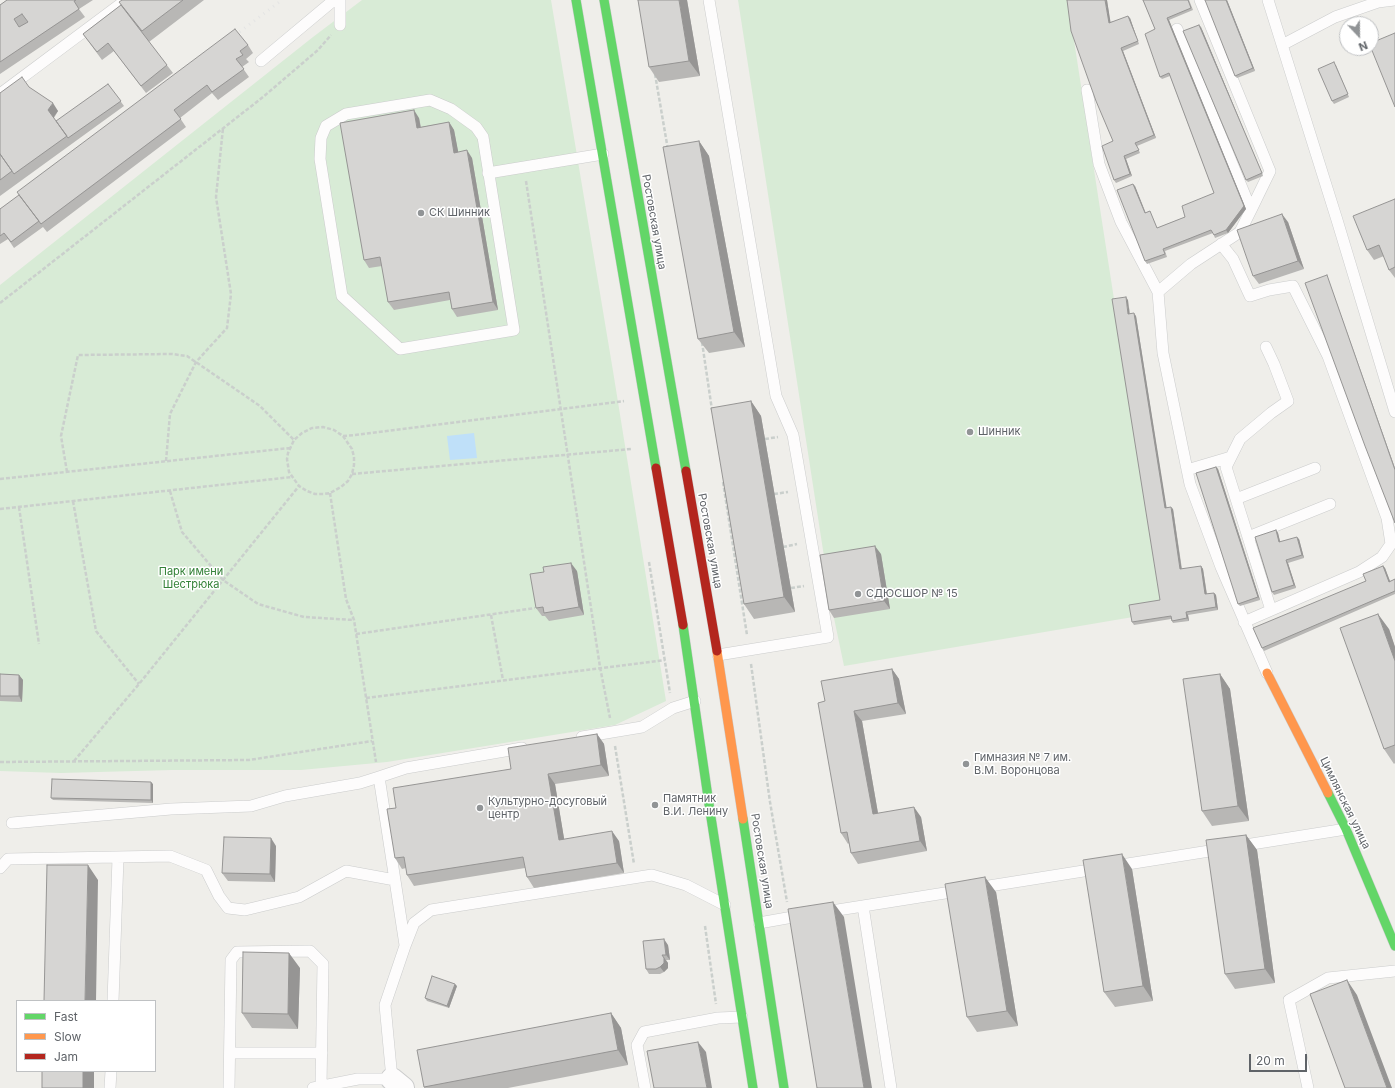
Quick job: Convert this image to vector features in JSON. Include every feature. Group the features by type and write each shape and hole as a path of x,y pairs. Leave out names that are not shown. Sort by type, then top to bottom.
{"street":[{"path":"576,0 685,634 753,1088"},
{"name":"Ростовская улица","path":"604,0 718,655 784,1088"},
{"name":"Цимлянская улица","path":"1267,673 1346,829 1395,946"}],"lane":[{"path":"0,94 126,0"},
{"path":"261,61 334,0"},
{"path":"340,0 340,25"},
{"path":"710,0 776,396 793,435 828,637 718,655"},
{"path":"1158,292 1191,264 1240,232 1270,171 1200,0"},
{"path":"1268,0 1337,220 1391,383 1395,412"},
{"path":"1282,45 1335,17 1378,2 1395,0"},
{"path":"1177,29 1251,210"},
{"path":"1087,90 1099,164 1121,222 1158,292 1163,353 1190,484 1221,567 1267,673"},
{"path":"430,100 451,109 476,127 483,137 488,173 514,330 400,349 342,296 320,159 321,138 326,126 346,114 430,100"},
{"path":"488,173 603,154"},
{"path":"1220,244 1233,259 1250,296 1269,290 1293,286 1328,356 1387,518 1391,544 1382,557 1358,572 1244,622"},
{"path":"1266,347 1288,401 1240,439 1226,467 1272,610"},
{"path":"1187,470 1231,457"},
{"path":"1236,499 1315,468"},
{"path":"1248,537 1330,504"},
{"path":"574,739 642,727 673,708 695,701"},
{"path":"12,823 171,809 251,806 286,796 360,783 406,768 536,745"},
{"path":"378,777 405,946"},
{"path":"759,923 1346,829"},
{"path":"0,868 8,860 170,856 206,870 219,896 228,908 245,910 299,897 346,872 395,880"},
{"path":"113,1000 118,858"},
{"path":"229,1088 231,960 237,952 310,950 323,964 322,1053 317,1087 358,1079 397,1083 385,1005 414,923 431,910 652,875 686,885 725,905"},
{"path":"863,906 891,1088"},
{"path":"1308,1088 1289,1000 1328,978 1395,971"},
{"path":"645,1088 637,1045 644,1032 718,1018 742,1017"},
{"path":"230,1053 322,1053"},
{"path":"110,1088 111,1072"}],"path":[{"path":"0,303 263,97 318,50 340,25"},
{"path":"654,69 669,154"},
{"path":"166,461 170,414 196,362 227,328 231,294 216,197 223,128"},
{"path":"524,168 600,667 637,878"},
{"path":"700,335 713,414"},
{"path":"67,472 61,436 78,355 172,354 187,356 260,406 294,440"},
{"path":"343,436 355,436 624,401"},
{"path":"323,427 334,430 343,436 352,449 354,465 352,474 341,487 330,493 315,494 299,486 292,477 287,466 287,459 294,440 302,433 312,428 323,427"},
{"path":"0,479 290,448"},
{"path":"352,474 632,449"},
{"path":"0,509 292,477"},
{"path":"722,477 749,650 770,802 789,917"},
{"path":"74,761 299,486"},
{"path":"170,491 182,532 223,580 258,604 304,617 354,620"},
{"path":"330,493 346,599 354,620 378,777"},
{"path":"73,501 96,631 138,684"},
{"path":"19,507 39,644"},
{"path":"356,634 535,608"},
{"path":"491,614 503,680"},
{"path":"366,698 600,667 665,660"},
{"path":"0,762 249,760 372,741"}],"green space":[{"name":"Парк имени Шестрюка","path":"362,0 551,0 666,701 615,725 387,762 301,770 172,770 61,773 0,771 0,285 313,37"},
{"name":"Шинник","path":"738,0 1069,0 1161,603 1133,617 844,666 825,563"}],"water":[{"path":"474,433 477,458 450,460 447,436"}],"building":[{"path":"7,0 76,0 74,1 79,9 0,62 0,5","holes":["22,14 28,22 19,27 14,19"]},
{"path":"122,0 183,0 142,31 119,2"},
{"path":"638,0 679,0 689,61 649,67"},
{"path":"1067,0 1105,0 1109,23 1128,16 1138,41 1121,48 1154,135 1135,143 1139,150 1124,156 1130,174 1114,180 1102,146 1113,141 1096,101 1071,31"},
{"path":"1143,0 1188,0 1191,8 1167,18 1244,206 1226,230 1214,235 1211,230 1163,249 1165,254 1145,261 1117,190 1133,184 1145,213 1150,211 1157,228 1185,217 1182,206 1214,193 1169,73 1160,77 1145,34 1155,29"},
{"path":"1205,0 1226,0 1253,68 1235,76"},
{"path":"121,5 167,65 141,86 108,43 97,52 83,34"},
{"path":"1199,25 1262,173 1246,180 1183,31"},
{"path":"235,29 248,45 240,51 243,55 236,59 244,69 212,92 207,85 174,110 181,119 41,224 17,192"},
{"path":"1395,33 1395,107 1374,56 1379,56 1379,40"},
{"path":"1334,62 1348,94 1332,101 1318,69"},
{"path":"22,77 29,87 53,103 48,110 67,136 14,174 0,154 0,93"},
{"path":"108,84 121,101 68,138 56,121"},
{"name":"СК Шинник","path":"414,110 417,128 449,122 454,153 467,150 493,302 452,309 449,292 388,302 380,257 364,260 340,123"},
{"path":"699,141 734,332 698,339 663,147"},
{"path":"0,154 12,171 0,180"},
{"path":"19,195 39,221 11,242 4,233 0,236 0,209"},
{"path":"1395,199 1395,267 1389,270 1379,245 1367,250 1353,216"},
{"path":"1282,214 1298,261 1253,276 1237,230"},
{"path":"1327,275 1395,470 1395,523 1305,283"},
{"path":"1126,297 1128,314 1134,313 1165,508 1171,507 1180,569 1201,566 1205,594 1214,593 1216,607 1186,612 1187,618 1172,621 1171,616 1132,622 1129,605 1160,600 1112,299"},
{"path":"751,401 784,597 744,604 711,408"},
{"path":"1216,467 1258,597 1238,604 1196,473"},
{"path":"1276,530 1279,542 1297,537 1302,555 1286,560 1294,585 1272,592 1255,537"},
{"path":"875,546 884,601 829,610 820,555"},
{"path":"571,563 579,607 544,613 543,607 536,608 530,574 544,572 543,567"},
{"path":"1383,566 1389,582 1395,579 1395,591 1262,648 1253,628 1366,581 1363,574"},
{"path":"1378,614 1395,661 1395,745 1384,749 1340,628"},
{"path":"892,669 898,703 854,711 873,814 914,807 920,841 851,853 847,832 841,833 818,703 825,701 821,681"},
{"path":"0,674 19,675 19,696 0,696"},
{"path":"1220,674 1238,806 1202,811 1183,679"},
{"name":"Культурно-досуговый центр","path":"597,734 601,765 548,774 559,840 612,831 617,863 527,877 523,857 407,875 404,857 395,858 387,809 396,808 393,788 511,769 508,748"},
{"path":"52,779 151,782 151,800 51,798"},
{"path":"1246,835 1265,969 1225,974 1206,840"},
{"path":"224,837 271,838 270,874 222,873"},
{"path":"1122,854 1143,986 1104,992 1083,860"},
{"path":"47,865 88,865 85,1000 44,1000"},
{"path":"985,877 1007,1011 967,1017 945,884"},
{"path":"833,902 864,1088 817,1088 788,909"},
{"path":"664,939 666,955 662,955 664,958 664,963 656,969 646,969 643,941"},
{"path":"243,952 289,953 288,1014 242,1013"},
{"path":"432,976 455,984 447,1006 425,998"},
{"path":"1347,980 1387,1088 1345,1088 1310,994"},
{"path":"611,1013 618,1050 424,1087 417,1050"},
{"path":"698,1042 707,1088 654,1088 647,1051"},
{"path":"42,1072 83,1072 83,1088 42,1088"}],"railway":[{"path":"230,39 282,0"}],"traffic: fast":[{"path":"576,0 656,468"},
{"path":"604,0 686,471"},
{"path":"683,625 753,1088"},
{"path":"1328,793 1346,829 1395,946"},
{"path":"743,819 784,1088"}],"traffic: slow":[{"path":"717,651 743,819"},
{"path":"1267,673 1328,793"}],"traffic: jam":[{"path":"656,468 683,625"},
{"path":"686,471 717,651"}],"place":[{"name":"СК Шинник","path":"421,213"},
{"name":"Шинник","path":"970,432"},
{"name":"СДЮСШОР № 15","path":"858,594"},
{"name":"Гимназия № 7 им. В.М. Воронцова","path":"966,764"},
{"name":"Памятник В.И. Ленину","path":"655,805"},
{"name":"Культурно-досуговый центр","path":"480,808"}]}
